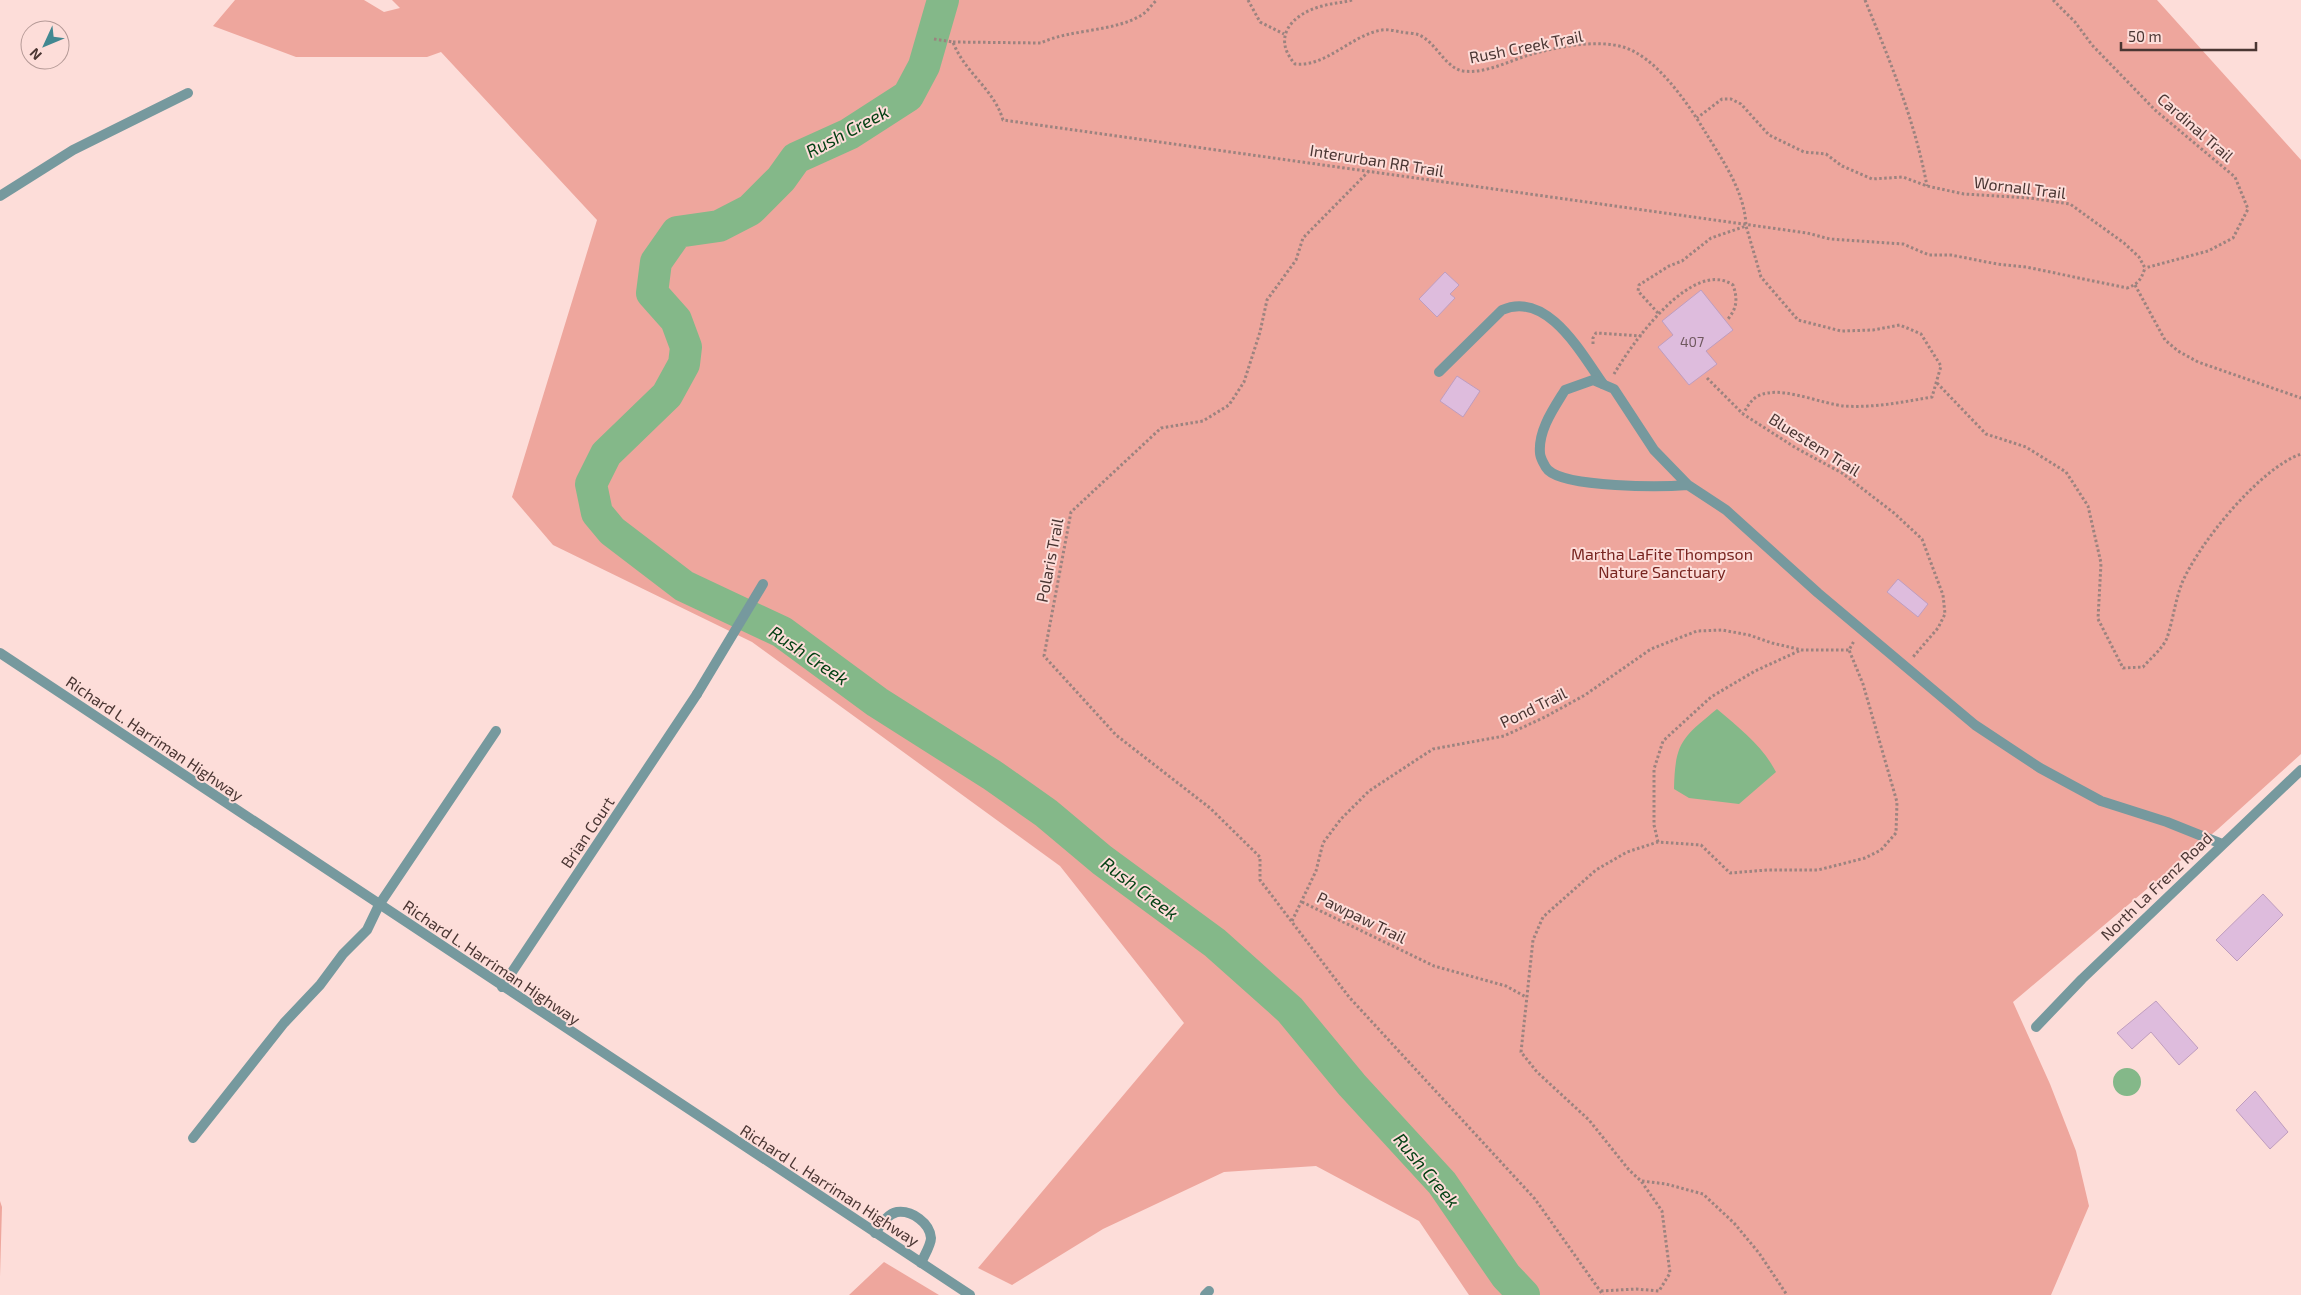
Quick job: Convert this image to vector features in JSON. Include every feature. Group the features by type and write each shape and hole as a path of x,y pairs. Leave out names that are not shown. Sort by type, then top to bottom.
{"street":[{"path":"0,196 73,150 188,93"},
{"path":"1439,372 1502,310 1515,304 1531,306 1554,320 1605,385"},
{"path":"1688,485 1660,487 1596,483 1565,478 1548,470 1540,454 1542,432 1565,390 1593,380 1614,389 1654,450 1688,485 1726,510 1905,668 1975,725 2040,768 2101,800 2167,822 2222,844"},
{"name":"Brian Court","path":"502,987 697,694 764,584"},
{"name":"Richard L. Harriman Highway","path":"0,653 970,1295"},
{"path":"193,1138 284,1023 320,985 343,954 366,930 379,905 496,731"},
{"name":"North La Frenz Road","path":"2036,1028 2082,978 2301,770"},
{"path":"875,1233 887,1217 897,1212 910,1214 922,1220 929,1230 931,1240 921,1263"}],"path":[{"path":"934,39 953,42 1041,43 1052,38 1092,31 1126,21 1143,14 1157,0"},
{"path":"1248,0 1260,22 1272,30 1284,34 1296,18 1320,6 1352,0"},
{"path":"1865,0 1887,54 1920,146 1927,186"},
{"name":"Cardinal Trail","path":"2053,0 2075,22 2092,45 2155,110 2234,177 2248,209 2233,238 2208,251 2144,268"},
{"name":"Rush Creek Trail","path":"1284,34 1286,54 1295,64 1306,65 1321,60 1356,40 1383,29 1420,36 1461,70 1474,71 1562,48 1589,45 1623,47 1638,53 1657,69 1697,118"},
{"name":"Interurban RR Trail","path":"953,42 958,56 987,88 1000,109 1003,120 1369,170 1746,226"},
{"name":"Wornall Trail","path":"1697,118 1722,99 1731,99 1741,104 1769,136 1804,152 1826,154 1842,166 1872,179 1903,177 1927,186 1964,194 2030,198 2070,204 2124,243 2139,257 2144,268"},
{"path":"1697,118 1734,182 1746,213 1746,226 1761,277 1798,320 1841,331 1873,330 1900,325 1921,334 1941,366 1937,383 1986,434 2026,447 2066,472 2088,506 2101,563 2098,620 2123,668 2143,667 2166,640 2173,610 2183,582 2198,551 2254,484 2289,458 2301,454"},
{"name":"Polaris Trail","path":"1292,921 1260,880 1260,857 1210,808 1116,735 1044,656 1071,512 1161,428 1203,421 1229,405 1244,382 1260,332 1267,300 1296,260 1303,238 1369,170"},
{"path":"1658,313 1638,291 1639,285 1662,270 1682,261 1711,238 1746,226 1807,233 1830,239 1903,244 1929,255 1951,255 2026,267 2127,288 2135,285 2142,279 2144,268"},
{"path":"1605,385 1658,313 1699,283 1720,280 1733,285 1737,296 1734,312 1727,320"},
{"path":"2135,285 2152,314 2157,328 2165,340 2178,351 2215,368 2301,398"},
{"path":"1597,350 1592,343 1592,338 1596,333 1642,336"},
{"name":"Bluestem Trail","path":"1707,378 1743,414 1796,448 1842,473 1894,513 1922,539 1943,595 1945,614 1938,628 1905,668"},
{"name":"Bluestem Trail","path":"1743,414 1752,399 1769,392 1811,398 1843,406 1895,404 1932,396 1937,383"},
{"path":"1292,921 1349,997 1535,1198 1602,1293 1636,1289 1659,1291 1670,1273 1662,1211 1641,1181 1629,1170 1589,1120 1537,1072 1521,1052 1526,997 1531,974 1533,940 1544,917 1596,870 1627,852 1658,842 1701,845 1730,873 1766,870 1818,870 1865,858 1881,850 1896,833 1897,802 1863,684 1849,650 1860,629"},
{"name":"Pond Trail","path":"1302,902 1316,871 1323,843 1341,819 1369,791 1433,749 1504,736 1545,717 1585,695 1651,648 1698,631 1722,630 1749,635 1802,650 1849,650"},
{"name":"Pond Trail","path":"1658,842 1654,825 1654,769 1663,741 1711,697 1755,672 1802,650"},
{"name":"Pawpaw Trail","path":"1292,921 1302,902 1434,966 1506,986 1526,997"},
{"path":"1641,1181 1666,1184 1703,1194 1734,1223 1753,1246 1787,1295"}],"green space":[{"name":"Martha LaFite Thompson Nature Sanctuary","path":"235,0 364,0 384,12 400,8 392,0 2157,0 2301,160 2301,754 2218,829 2013,1002 2050,1084 2076,1151 2089,1206 2051,1295 1469,1295 1419,1221 1316,1166 1224,1172 1103,1229 1012,1285 978,1268 1184,1023 1060,866 752,642 553,545 512,497 597,220 441,52 427,57 296,57 213,26"},
{"path":"0,1201 2,1207 0,1277"},
{"path":"884,1262 939,1295 849,1295"}],"shaded area":[{"path":"1717,709 1757,745 1776,772 1739,804 1689,798 1674,789 1676,761 1683,742 1696,727"},
{"path":"2127,1068 2137,1072 2141,1082 2137,1092 2127,1096 2117,1092 2113,1082 2117,1072"}],"building":[{"path":"1445,272 1459,285 1450,294 1455,298 1437,317 1419,299"},
{"path":"1701,290 1733,330 1706,351 1717,364 1689,385 1658,347 1673,335 1662,321"},
{"path":"1457,376 1480,391 1463,417 1440,401"},
{"path":"1898,579 1928,604 1918,617 1887,592"},
{"path":"2263,894 2283,915 2237,961 2216,940"},
{"path":"2156,1001 2198,1048 2179,1065 2151,1032 2132,1049 2117,1033"},
{"path":"2255,1091 2288,1132 2270,1149 2236,1110"}],"waterway":[{"name":"Rush Creek","path":"943,0 924,66 908,96 849,134 796,158 781,179 750,210 719,226 677,232 656,262 652,293 676,320 686,347 684,364 667,395 606,454 591,484 597,513 612,531 684,586 782,632 877,702 992,775 1046,813 1102,860 1215,943 1290,1010 1352,1085 1442,1183 1506,1276 1524,1295"}]}
